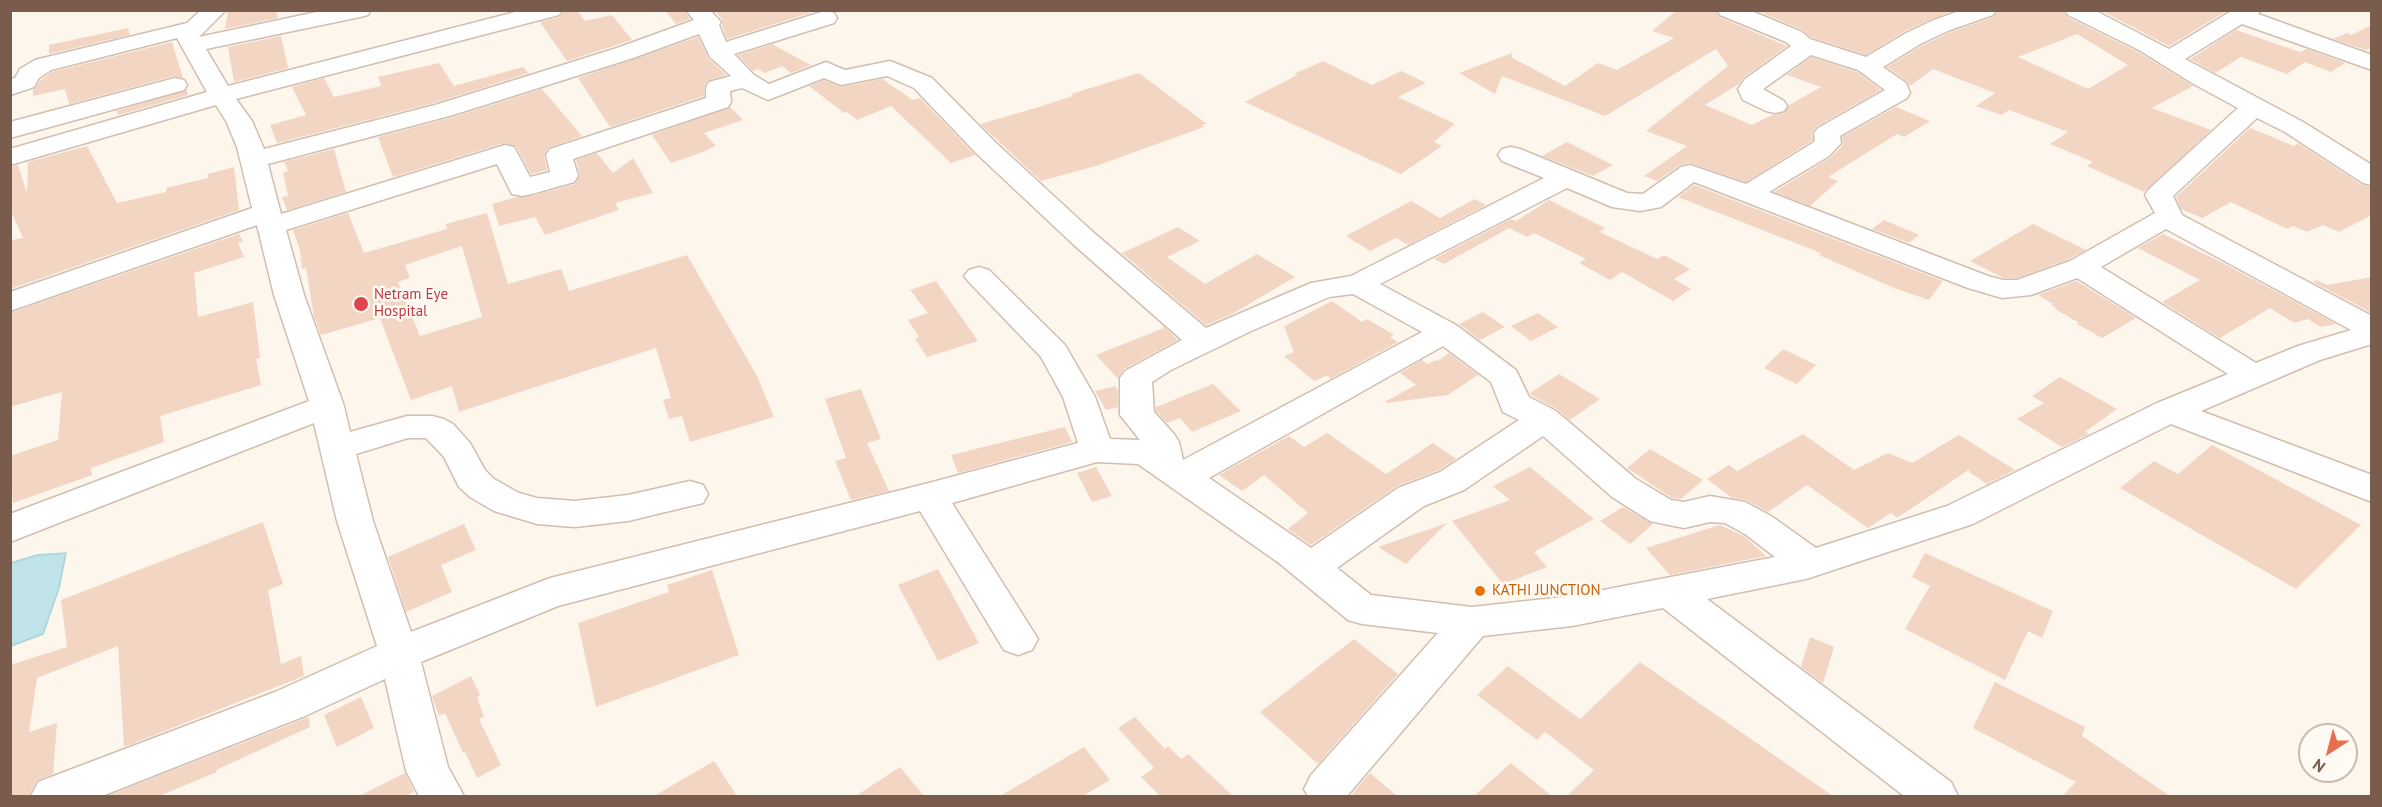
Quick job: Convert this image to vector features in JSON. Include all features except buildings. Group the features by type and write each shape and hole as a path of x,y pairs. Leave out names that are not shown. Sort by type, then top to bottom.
{"street":[{"path":"170,10 188,36 215,86 240,121 254,160 289,295 327,406 355,521 399,654 428,771 442,796"},
{"path":"188,36 215,10"},
{"path":"10,88 25,82 28,74 43,65 188,36 360,10"},
{"path":"10,130 551,10"},
{"path":"1728,10 1794,37 1802,44 1866,65 1897,88 1899,93 1827,132 1828,143 1820,150 1748,194"},
{"path":"1870,69 1873,63 1914,38 1984,10"},
{"path":"2076,10 2147,45 2168,59 2302,132 2372,177"},
{"path":"2168,59 2246,14 2372,63"},
{"path":"254,160 477,101 615,57 701,17 718,52 741,73 745,80 768,93 826,69 841,78 890,68 923,83 986,148 1084,239 1204,343"},
{"path":"718,52 825,18"},
{"path":"1775,106 1752,95 1750,89 1803,50 1802,44"},
{"path":"10,302 270,219 505,153 522,188 565,176 559,155 719,102 718,87 745,80"},
{"path":"10,157 215,86"},
{"path":"1511,155 1622,201 1640,203 1651,201 1690,173 1978,282 2002,289 2020,289 2080,267 2166,218 2169,214 2158,195 2255,106"},
{"path":"1174,472 1162,442 1137,415 1136,378 1160,363 1238,325 1322,289 1358,284 1566,177"},
{"path":"2166,218 2372,331"},
{"path":"2080,267 2254,375"},
{"path":"979,276 1054,352 1079,397 1096,450"},
{"path":"1358,284 1445,332 1505,377 1515,404 1544,419 1623,488 1663,512 1684,515 1710,509 1732,510 1758,525 1810,564"},
{"path":"53,796 290,704 399,654 550,593 929,496 1096,450 1146,452 1310,568 1362,609 1473,622 1572,611 1810,564 1960,515 2169,411 2309,353 2372,331"},
{"path":"1174,472 1445,332"},
{"path":"10,529 327,406"},
{"path":"2169,411 2372,489"},
{"path":"1310,568 1411,497 1452,481 1544,419"},
{"path":"337,448 407,428 432,427 441,432 458,451 471,478 482,489 507,502 537,511 575,514 628,508 690,494"},
{"path":"929,496 1018,639"},
{"path":"1670,592 1936,796"},
{"path":"1326,789 1473,622"}],"water":[{"path":"66,553 59,588 43,634 11,646 11,563 37,555"}],"place":[{"name":"Netram Eye Hospital","path":"361,304"},
{"name":"KATHI JUNCTION","path":"1480,591"}]}
